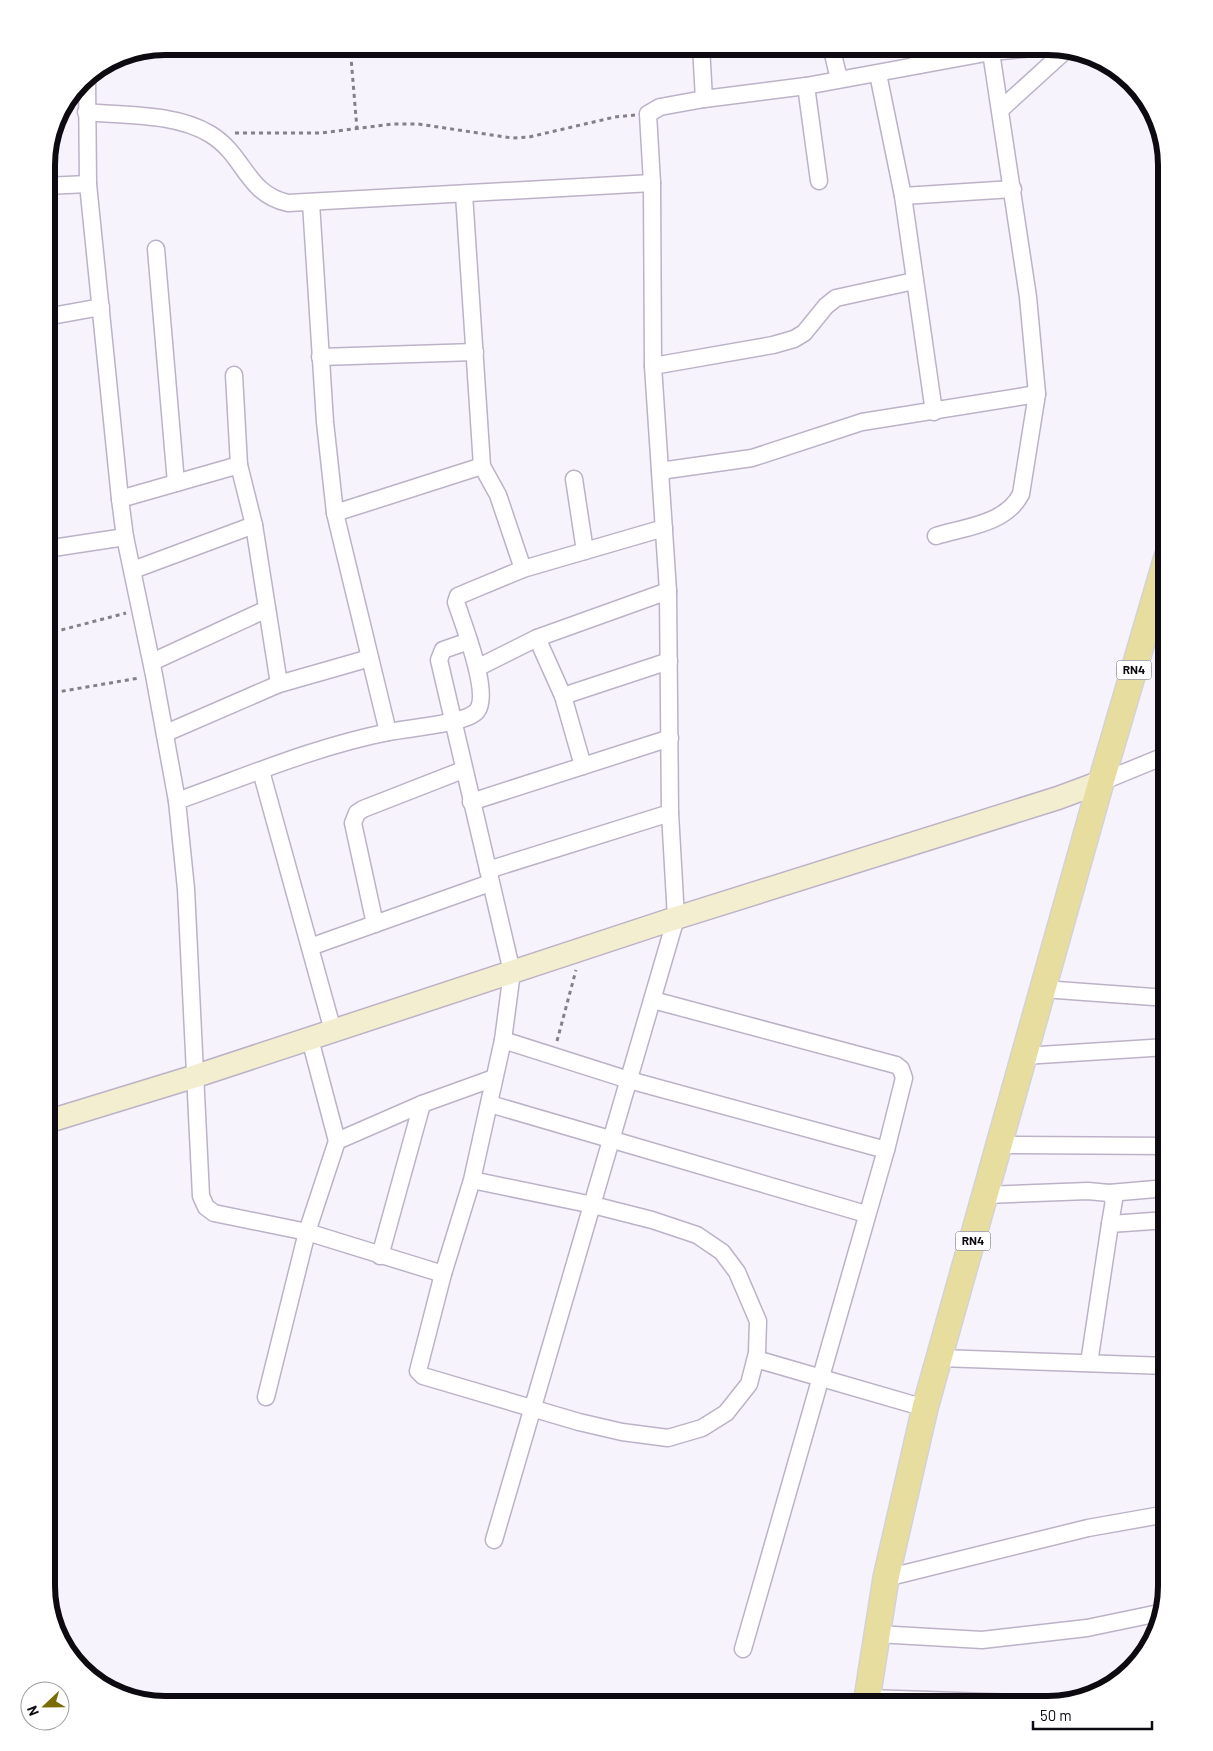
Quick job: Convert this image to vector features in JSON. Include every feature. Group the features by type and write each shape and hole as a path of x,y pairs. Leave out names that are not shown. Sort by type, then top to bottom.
{"main road":[{"name":"RN4","path":"868,1696 886,1578 925,1408 1101,782 1158,588"}],"street":[{"path":"702,55 704,99"},
{"path":"833,55 838,79"},
{"path":"917,55 919,65"},
{"path":"494,1540 654,1000 676,918 670,813 668,591 653,366 652,183 648,114 660,107 704,99 806,86 974,55"},
{"path":"936,536 1000,517 1016,504 1021,494 1037,394 1032,335 1013,189 1000,110 1001,55"},
{"path":"1000,110 1060,56"},
{"path":"878,74 903,196 934,412"},
{"path":"806,86 819,182"},
{"path":"87,88 88,184 120,499 125,537 166,733 177,801 186,889 196,1076 199,1183 206,1207 214,1213 307,1232 380,1256 444,1274"},
{"path":"86,112 168,119 209,134 233,153 264,195 274,200 288,203 652,183"},
{"path":"55,186 88,184"},
{"path":"903,196 1013,189"},
{"path":"464,194 482,466 498,495 523,569"},
{"path":"311,203 329,472 335,513 388,732"},
{"path":"156,249 176,483"},
{"path":"653,366 773,345 794,339 804,333 826,306 836,298 914,280"},
{"path":"55,315 101,307"},
{"path":"320,357 475,352"},
{"path":"234,375 239,465 254,525 279,684"},
{"path":"660,471 752,458 862,422 934,412 1037,394"},
{"path":"120,499 239,465"},
{"path":"335,513 482,466"},
{"path":"574,479 585,551"},
{"path":"133,570 254,525"},
{"path":"177,801 348,742 388,732 453,722 472,715 480,704 482,694 477,668 456,599 462,593 523,569 664,528"},
{"path":"55,548 125,537"},
{"path":"477,668 537,638 668,591"},
{"path":"153,669 267,609"},
{"path":"537,638 562,696 583,766"},
{"path":"468,641 443,650 439,656 463,770 512,972 503,1040 490,1104 472,1180 418,1371 423,1376 579,1422 622,1432 668,1438 702,1428 726,1413 749,1384 756,1359 758,1322 737,1272 722,1252 697,1235 652,1220 593,1205 472,1180"},
{"path":"166,733 279,684 370,658"},
{"path":"562,696 669,661"},
{"path":"471,802 670,738"},
{"path":"55,1119 196,1076 676,918 1058,798 1158,759"},
{"path":"375,924 353,823 354,818 363,809 463,770"},
{"path":"261,771 333,1031"},
{"path":"310,946 375,924 489,877 670,813"},
{"path":"1043,988 1158,997"},
{"path":"654,1000 896,1066 901,1068 904,1078 886,1150 866,1214 743,1649"},
{"path":"266,1397 307,1232 337,1141 310,1039"},
{"path":"503,1040 629,1080 886,1150"},
{"path":"1024,1056 1158,1047"},
{"path":"337,1141 422,1104 494,1078"},
{"path":"380,1256 422,1104"},
{"path":"490,1104 866,1214"},
{"path":"999,1145 1158,1146"},
{"path":"985,1195 1088,1191 1109,1193 1158,1189"},
{"path":"1089,1363 1114,1200 1109,1193"},
{"path":"1110,1224 1158,1221"},
{"path":"940,1358 1158,1366"},
{"path":"756,1359 821,1376 925,1408"},
{"path":"886,1578 1088,1528 1158,1516"},
{"path":"877,1634 982,1640 1087,1628 1154,1615"}],"path":[{"path":"351,55 357,129"},
{"path":"209,134 321,133 392,124 427,124 492,136 520,137 615,116 648,114"},
{"path":"55,632 141,609"},
{"path":"55,692 153,669"},
{"path":"553,1056 582,949"}]}
